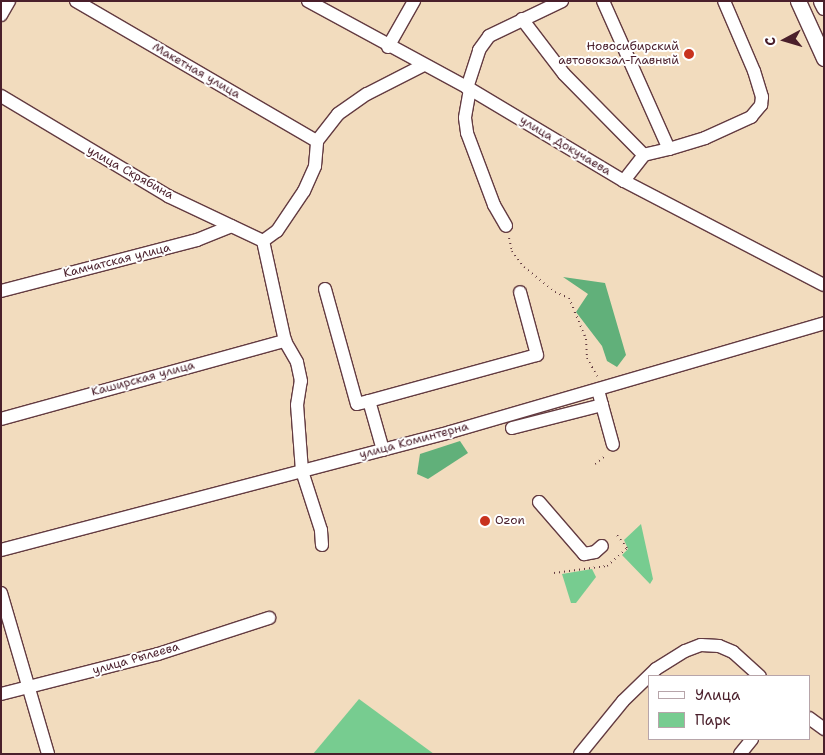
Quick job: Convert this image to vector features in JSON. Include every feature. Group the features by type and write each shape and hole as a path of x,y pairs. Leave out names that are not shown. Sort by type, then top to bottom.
{"main road":[{"path":"798,1 824,58"},
{"path":"821,1 824,7"}],"street":[{"path":"1,15 9,1"},
{"name":"Макетная улица","path":"76,1 317,141"},
{"name":"улица Докучаева","path":"308,1 388,48 468,89 624,181 824,285"},
{"path":"388,48 414,1"},
{"path":"506,226 494,205 467,133 464,118 468,89 479,50 489,36 522,18 562,1"},
{"path":"603,1 669,149"},
{"path":"624,181 644,155 705,138 751,117 761,105 762,97 754,71 724,1"},
{"path":"522,18 564,74 644,155"},
{"path":"322,545 321,530 302,471 297,405 301,381 296,362 285,341 263,241 278,231 304,191 316,166 317,141 346,109 367,94 424,65"},
{"name":"улица Скрябина","path":"1,96 107,162 263,241"},
{"name":"Камчатская улица","path":"1,291 197,240 231,226"},
{"path":"325,289 357,404 537,354 520,292"},
{"name":"улица Коминтерна","path":"1,550 383,450 601,389 824,323"},
{"name":"Каширская улица","path":"1,419 285,341"},
{"path":"601,389 602,405 613,445"},
{"path":"369,401 383,450"},
{"path":"512,428 602,405"},
{"path":"539,502 581,551 591,554 602,546"},
{"path":"1,593 48,754"},
{"name":"улица Рылеева","path":"1,694 158,654 269,618"},
{"path":"650,675 656,669 686,651 701,645 718,646 733,652 759,675"},
{"path":"580,754 623,701 648,677"},
{"path":"810,719 824,729"},
{"path":"740,754 751,740"}],"path":[{"path":"506,226 512,251 524,267 555,292 569,298 586,339 587,358 601,389"},
{"path":"595,464 613,445"}],"green space":[{"path":"563,277 605,283 626,355 617,367 607,361 602,346 576,312 588,294"},
{"path":"460,441 468,453 428,479 417,474 420,454"},
{"path":"641,524 653,579 650,584 622,555 628,549 624,540"},
{"path":"592,569 596,577 576,603 571,603 562,574"},
{"path":"359,699 434,754 313,754"}],"place":[{"name":"Новосибирский автовокзал-Главный","path":"689,54"},
{"name":"Ozon","path":"485,521"}]}
